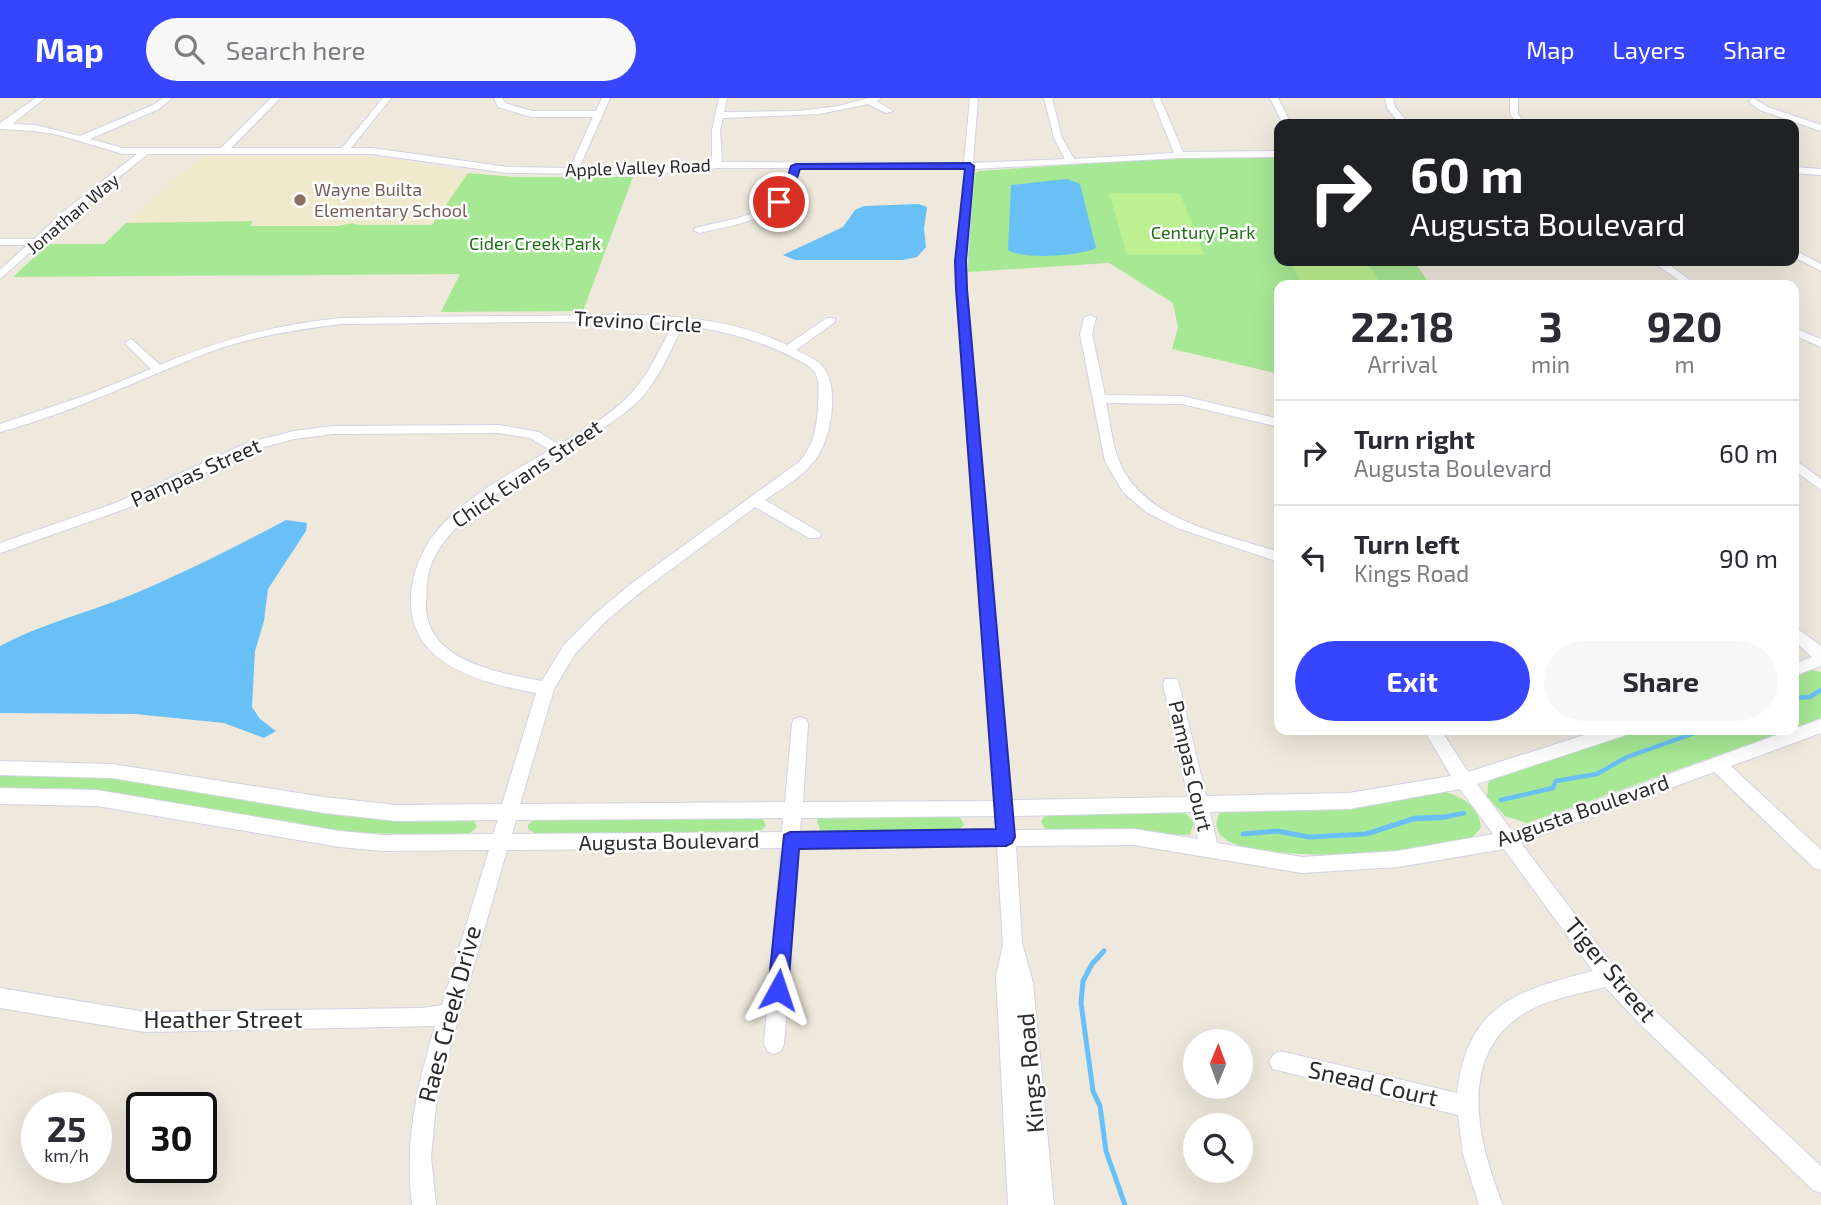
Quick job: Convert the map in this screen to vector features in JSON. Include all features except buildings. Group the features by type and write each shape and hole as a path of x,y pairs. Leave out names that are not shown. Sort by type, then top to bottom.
{"street":[{"path":"2,126 41,98"},
{"path":"81,139 156,107 167,98"},
{"path":"223,151 276,98"},
{"path":"345,150 387,98"},
{"path":"573,171 606,98"},
{"path":"718,165 716,130 723,98"},
{"name":"Kings Road","path":"974,98 961,289 1006,837 1012,943 1023,983 1042,1205"},
{"path":"1048,98 1058,138 1071,162"},
{"path":"1156,98 1180,155"},
{"path":"1274,98 1284,119"},
{"path":"1389,98 1391,108 1401,119"},
{"path":"1514,98 1514,114 1518,119"},
{"path":"719,116 795,114 873,99 889,111"},
{"path":"1753,101 1796,119"},
{"path":"497,103 531,114 599,114"},
{"path":"1799,120 1821,128"},
{"name":"Apple Valley Road","path":"2,126 35,128 106,147 145,152 345,150 400,153 508,170 651,171 718,165 970,166 1180,155 1274,154"},
{"name":"Jonathan Way","path":"0,276 36,242 145,152"},
{"path":"699,230 761,212 779,202 788,190 796,166"},
{"path":"1799,170 1821,172"},
{"path":"0,242 36,242"},
{"path":"1799,256 1821,268"},
{"path":"1664,266 1685,280"},
{"name":"Trevino Circle","path":"0,428 91,398 213,347 260,333 341,320 642,318 680,321 718,327 788,350 819,369 825,386 823,432 819,449 804,465 637,587 601,617 569,650 545,688 503,828"},
{"path":"1090,318 1086,334 1115,469 1122,482 1150,509 1182,525 1274,555"},
{"path":"788,350 831,320"},
{"name":"Chick Evans Street","path":"545,688 481,674 461,666 431,640 418,615 417,587 424,562 448,526 478,501 600,427 632,400 680,321"},
{"path":"1799,333 1821,343"},
{"path":"131,343 158,369"},
{"path":"1099,399 1182,400 1274,422"},
{"name":"Pampas Street","path":"0,548 123,505 252,446 295,435 333,430 499,429 534,435 561,451"},
{"path":"1799,468 1821,486"},
{"path":"755,501 814,535"},
{"path":"1799,637 1821,658 1799,668"},
{"name":"Pampas Court","path":"1171,684 1209,848"},
{"path":"774,1044 800,724"},
{"name":"Augusta Boulevard","path":"1799,734 1821,726"},
{"name":"Tiger Street","path":"1435,735 1464,781 1609,976 1648,1018 1821,1182"},
{"name":"Augusta Boulevard","path":"0,796 97,798 340,839 382,843 503,828 792,824 1003,808 1201,806 1349,800 1464,781 1605,735"},
{"name":"Augusta Boulevard","path":"0,768 111,771 348,809 503,828 792,824 1006,837 1134,837 1302,865 1398,859 1508,840 1797,735"},
{"path":"1718,765 1821,862"},
{"name":"Raes Creek Drive","path":"424,1205 419,1166 423,1109 503,828"},
{"name":"Kings Road","path":"1012,943 1006,976 1020,1205"},
{"path":"1491,1205 1481,1184 1469,1141 1466,1106 1472,1066 1481,1044 1495,1024 1515,1007 1541,996 1609,976"},
{"name":"Heather Street","path":"0,998 145,1022 408,1018 448,1014"},
{"name":"Snead Court","path":"1280,1062 1466,1106"}],"shaded area":[{"name":"Wayne Builta Elementary School","path":"354,156 395,159 468,173 432,225 352,223 338,226 249,226 252,221 126,223 201,157"}],"green space":[{"name":"Century Park","path":"1274,157 1274,266 1418,266 1427,280 1274,280 1274,373 1172,349 1178,327 1173,303 1109,263 968,272 967,255 975,173 1167,158"},
{"name":"Cider Creek Park","path":"468,173 515,177 633,177 583,311 441,312 460,274 13,277 48,244 104,244 126,223 253,221 250,226 338,226 352,223 432,225"},
{"path":"1109,193 1180,193 1204,255 1127,255"},
{"path":"1292,266 1370,266 1378,280 1300,280"},
{"path":"1807,669 1821,672 1821,718 1799,726 1799,671"},
{"path":"1617,735 1775,735 1527,823 1505,816 1487,797 1488,783 1495,777"},
{"path":"0,772 67,772 473,818 477,827 467,835 353,833 110,793 66,788 0,789"},
{"path":"1440,791 1455,795 1473,807 1481,828 1473,837 1392,851 1338,855 1284,853 1241,846 1226,839 1217,829 1220,812 1228,809"},
{"path":"1186,814 1194,822 1190,835 1046,830 1041,822 1045,815"},
{"path":"959,816 964,825 957,831 825,832 820,830 817,821 819,817"},
{"path":"762,817 766,826 758,833 538,835 528,829 528,825 535,818"}],"water":[{"path":"1067,179 1080,184 1096,248 1051,256 1025,255 1008,250 1011,185"},
{"path":"919,204 927,207 924,229 926,247 917,257 903,260 795,260 783,255 843,227 855,210 864,206"},
{"path":"286,520 307,523 306,531 268,589 264,621 255,651 252,707 260,719 276,731 264,738 224,723 135,714 0,713 0,646 32,631 151,587"}],"waterway":[{"path":"1799,698 1810,697 1821,690"},
{"path":"1501,800 1553,788 1556,781 1597,774 1627,757 1689,735"},
{"path":"1445,817 1464,813"},
{"path":"1243,834 1277,831 1309,837 1366,834 1416,818 1445,817"},
{"path":"1414,819 1445,817"},
{"path":"1104,951 1092,964 1083,981 1081,1003 1093,1091 1100,1106 1106,1151 1125,1205"}],"place":[{"name":"Wayne Builta Elementary School","path":"300,200"}],"route":[{"path":"778,990 790,841 1006,837 961,289 964,212 970,166 796,166 788,190 779,202"}]}
